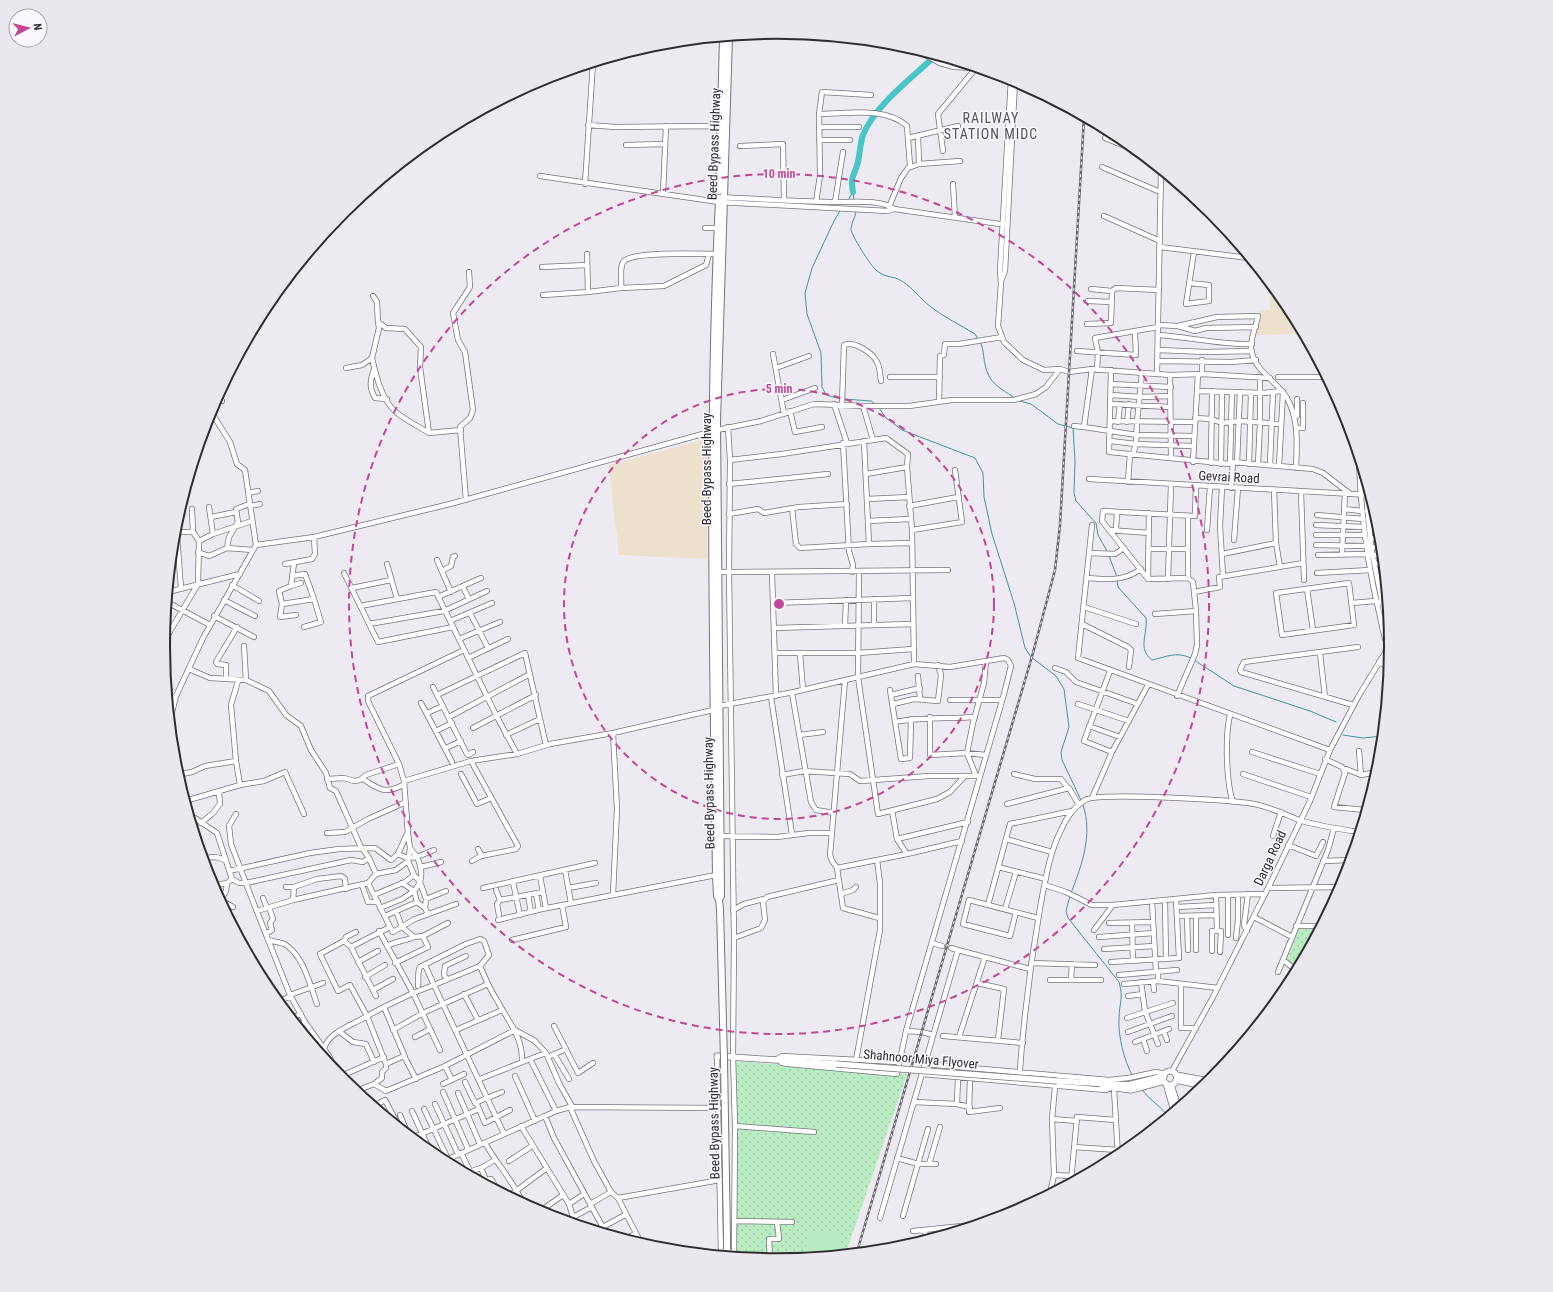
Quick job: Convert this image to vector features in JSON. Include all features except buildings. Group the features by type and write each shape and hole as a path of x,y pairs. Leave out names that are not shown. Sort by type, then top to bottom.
{"highway":[{"name":"Beed Bypass Highway","path":"714,431 723,41"},
{"name":"Beed Bypass Highway","path":"726,1247 720,909 717,896 716,875 713,710 715,572 713,254 717,228 729,41"},
{"name":"Beed Bypass Highway","path":"715,572 719,706 721,896 719,900"}],"main road":[{"name":"Shahnoor Miya Flyover","path":"717,1056 787,1059 909,1068 1008,1079 1128,1085 1156,1078 1166,1080"},
{"path":"1166,1080 1175,1076 1201,1080"},
{"path":"1166,1080 1175,1076 1197,1084"},
{"name":"Shahnoor Miya Flyover","path":"1062,1081 1067,1084 1131,1090 1166,1080"},
{"path":"1166,1080 1176,1103"},
{"path":"1166,1080 1173,1106"}],"street":[{"path":"931,59 940,64 959,67"},
{"path":"584,184 593,68"},
{"path":"943,152 938,114 973,71"},
{"path":"1005,225 1011,86"},
{"path":"1015,88 1005,225 1000,271 1001,283 998,326 1004,342 1023,360 1044,370 1060,369 1069,372 1094,369 1170,375 1200,374 1270,378"},
{"path":"816,202 820,176 819,114 822,92 871,95"},
{"path":"819,114 870,113 886,115 899,119 907,126 910,166"},
{"path":"588,125 615,127 708,126 720,129"},
{"path":"663,194 666,126"},
{"path":"908,138 958,126"},
{"path":"819,127 859,127"},
{"path":"918,136 919,164"},
{"path":"1105,138 1116,143"},
{"path":"819,140 850,140"},
{"path":"626,144 665,144"},
{"path":"740,146 783,144 784,200"},
{"path":"837,202 843,152"},
{"path":"889,208 901,178 910,166 960,161"},
{"path":"1102,167 1160,192"},
{"path":"540,176 584,184 719,200 838,208 889,208"},
{"path":"1157,374 1161,176"},
{"path":"953,184 955,217"},
{"path":"719,200 862,202 894,209 1005,225"},
{"path":"1104,216 1160,241"},
{"path":"705,228 717,228"},
{"path":"1160,248 1242,257"},
{"path":"1189,283 1210,285 1210,301 1186,304 1189,283 1194,252"},
{"path":"588,254 588,292"},
{"path":"621,288 623,263 625,259 640,255 713,254"},
{"path":"543,295 664,286 706,265 713,254"},
{"path":"542,267 587,265"},
{"path":"466,500 461,426 470,418 473,410 466,352 458,340 453,313 470,287 469,272"},
{"path":"1087,324 1111,323 1112,292 1116,288 1159,290"},
{"path":"1091,289 1112,292"},
{"path":"372,296 377,302 378,322 380,328 372,358 374,369 387,399 395,411 429,433 461,430"},
{"path":"1088,301 1112,302"},
{"path":"1084,427 1098,353 1095,338 1135,332 1158,326 1178,326 1217,317 1258,316 1252,351 1260,370 1270,378 1287,398 1294,417 1296,428 1296,468"},
{"path":"378,322 386,328 405,329 421,348 420,367 429,433"},
{"path":"1178,326 1195,331 1206,328 1256,327"},
{"path":"1077,351 1136,355 1135,332"},
{"path":"1158,336 1188,337 1233,345 1252,344"},
{"path":"939,402 940,356 944,355 945,344 959,344 1002,337"},
{"path":"842,403 844,345 848,343 869,353 877,361 881,381"},
{"path":"1158,350 1206,352 1252,351"},
{"path":"773,354 784,414"},
{"path":"776,368 809,356"},
{"path":"346,368 362,365 372,358"},
{"path":"1158,361 1202,360 1230,362 1256,360"},
{"path":"1193,462 1197,391 1202,360"},
{"path":"374,369 370,380 372,392 375,398 387,399"},
{"path":"256,545 314,537 466,500 728,427 784,414 814,404 842,403 864,406 909,406 939,402 1014,400 1036,394 1046,387 1060,369"},
{"path":"1111,370 1109,452 1170,457 1193,462 1258,464 1313,469 1323,473 1347,493 1344,509 1342,553"},
{"path":"1128,482 1132,454 1136,444 1136,422 1141,397 1142,373"},
{"path":"1170,375 1170,457"},
{"path":"890,377 940,377"},
{"path":"1258,464 1260,377"},
{"path":"1278,377 1320,377"},
{"path":"1111,384 1171,387"},
{"path":"782,400 815,388"},
{"path":"1197,391 1251,393 1282,392"},
{"path":"1211,463 1212,391"},
{"path":"1221,464 1222,392"},
{"path":"1232,392 1234,463"},
{"path":"1231,488 1240,421 1240,392"},
{"path":"1279,466 1282,392"},
{"path":"1249,464 1251,393"},
{"path":"1270,465 1270,423 1273,393"},
{"path":"1111,395 1141,397 1170,396"},
{"path":"1294,417 1296,416 1297,399"},
{"path":"834,404 845,443 849,546 853,565 852,572"},
{"path":"1111,404 1170,407"},
{"path":"1118,422 1120,404"},
{"path":"1127,422 1129,404"},
{"path":"1296,428 1304,428 1303,404"},
{"path":"864,406 874,440"},
{"path":"790,411 795,432 822,427"},
{"path":"173,707 176,696 214,616 256,545 245,470 237,464 230,442 215,417"},
{"path":"1110,422 1170,422 1211,419 1222,423 1240,421 1281,424"},
{"path":"1074,426 1137,435 1194,436"},
{"path":"728,427 730,460 730,704 734,938 734,1252"},
{"path":"730,460 782,454 845,443 886,438 908,454 907,468 912,530 912,624 914,664"},
{"path":"864,441 869,544"},
{"path":"1110,441 1136,444 1193,446"},
{"path":"866,474 907,468"},
{"path":"912,530 962,522 955,470"},
{"path":"729,484 828,474"},
{"name":"Gevrai Road","path":"1089,479 1301,492 1364,494"},
{"path":"1168,579 1171,484"},
{"path":"1148,579 1102,521 1103,511 1195,516 1196,486"},
{"path":"1207,530 1210,486"},
{"path":"1222,487 1220,526 1223,576"},
{"path":"1234,540 1238,488"},
{"path":"248,493 258,490"},
{"path":"1274,490 1276,544 1280,567"},
{"path":"1301,492 1304,580"},
{"path":"867,499 909,497"},
{"path":"909,506 958,497"},
{"path":"1365,498 1365,535 1369,546"},
{"path":"227,548 229,537 238,522 236,512 238,507 260,504"},
{"path":"729,514 758,509 764,513 792,508 847,504"},
{"path":"209,507 213,534"},
{"path":"792,508 796,546 800,548 911,543"},
{"path":"170,630 198,584 199,540 194,532 192,509"},
{"path":"1344,509 1368,511"},
{"path":"211,517 236,512"},
{"path":"1116,530 1117,512"},
{"path":"1148,579 1149,513"},
{"path":"1318,515 1370,520"},
{"path":"1188,516 1188,578"},
{"path":"868,521 910,519"},
{"path":"199,540 234,528 242,523 252,521"},
{"path":"1092,525 1078,658 1177,696 1330,750"},
{"path":"1316,525 1343,525 1372,528"},
{"path":"1366,528 1370,538 1370,570 1383,628"},
{"path":"1109,530 1149,533"},
{"path":"180,532 194,532"},
{"path":"1316,535 1365,535"},
{"path":"286,564 312,559 315,554 314,537"},
{"path":"1222,554 1276,544"},
{"path":"1316,545 1375,546"},
{"path":"178,548 181,588"},
{"path":"198,552 209,556 227,548 253,550"},
{"path":"1089,553 1109,555 1118,553 1124,548"},
{"path":"1149,549 1187,549"},
{"path":"1318,555 1342,553 1376,556"},
{"path":"1370,555 1374,563 1380,587"},
{"path":"442,571 451,566 453,557 455,556"},
{"path":"437,560 450,592"},
{"path":"291,586 294,563"},
{"path":"1194,592 1220,588 1219,577 1303,563"},
{"path":"387,564 397,599"},
{"path":"1087,578 1114,580 1121,579 1133,575 1140,569"},
{"path":"715,572 772,573 948,570"},
{"path":"1317,573 1370,570"},
{"path":"859,572 858,677 878,814 919,805 937,799 950,792 965,776"},
{"path":"344,573 378,642 453,627"},
{"path":"772,573 775,653 773,696 782,775 792,834"},
{"path":"173,591 240,574"},
{"path":"292,576 305,574 321,622 304,627"},
{"path":"438,597 481,578"},
{"path":"1148,579 1188,578 1193,582 1197,645 1195,654 1177,696"},
{"path":"352,588 391,580"},
{"path":"296,615 280,617 282,604 279,590 301,583"},
{"path":"1348,583 1354,625 1282,635 1276,593 1307,589 1348,583"},
{"path":"232,586 258,601"},
{"path":"463,587 469,599"},
{"path":"1307,589 1313,630"},
{"path":"369,624 444,611 487,591"},
{"path":"360,606 436,592 486,696 517,754"},
{"path":"774,603 912,598"},
{"path":"282,604 314,599"},
{"path":"874,599 874,625"},
{"path":"224,600 255,616"},
{"path":"845,626 846,600"},
{"path":"1351,603 1376,601 1382,602"},
{"path":"450,621 492,603"},
{"path":"171,604 210,625"},
{"path":"1084,607 1136,624"},
{"path":"1155,614 1196,611"},
{"path":"470,612 478,631 488,648"},
{"path":"214,616 254,637"},
{"path":"459,639 500,622"},
{"path":"774,628 912,624"},
{"path":"1082,624 1128,647 1131,650 1129,667"},
{"path":"226,679 226,665 217,664 216,662 237,627"},
{"path":"468,658 508,639"},
{"path":"244,646 246,680"},
{"path":"1353,705 1241,672 1240,670 1244,662 1358,648"},
{"path":"775,653 858,653 913,649"},
{"path":"425,908 426,899 420,882 414,875 408,859 410,848 406,802 404,783 399,764 368,701 368,696 464,650"},
{"path":"1320,652 1325,697"},
{"path":"437,695 525,653 536,695 546,745"},
{"path":"800,653 803,690"},
{"name":"Darga Road","path":"1175,1076 1196,1028 1242,941 1312,797 1325,759 1353,705 1384,654"},
{"path":"719,706 792,693 914,664 950,667 1004,658 1008,660 1011,666 1002,700 986,755 978,776 968,822 906,1031 898,1062 897,1074 788,1064 782,1063 777,1059 782,1056 898,1062"},
{"path":"978,776 967,753 986,672 986,661"},
{"path":"1379,662 1383,664"},
{"path":"893,704 920,699 938,701 941,675 938,665"},
{"path":"1055,668 1066,672 1074,681 1138,704"},
{"path":"189,669 210,678 238,681 246,680 253,682 266,690 286,714 301,726 304,736 326,773 330,788 336,791 362,849 369,858 376,874"},
{"path":"1110,671 1084,741 1112,752"},
{"path":"449,717 530,674"},
{"path":"918,676 920,699"},
{"path":"845,680 830,854 832,861 837,868 843,908 879,918"},
{"path":"238,681 231,705 236,761 240,785"},
{"path":"1092,798 1112,752 1148,685"},
{"path":"433,687 468,755 473,752"},
{"path":"911,719 910,758 901,759 891,692 920,688"},
{"path":"792,693 810,802 816,810 834,812"},
{"path":"472,728 536,695"},
{"path":"172,698 176,696"},
{"path":"950,700 1002,700"},
{"path":"421,703 446,748 452,762"},
{"path":"1078,704 1129,721"},
{"path":"427,713 443,706"},
{"path":"363,779 379,789 391,791 404,783 471,761 517,754 546,745 713,710"},
{"path":"1230,715 1228,733 1229,786 1233,802"},
{"path":"930,717 930,755 967,753 986,755"},
{"path":"895,722 930,717 942,719 975,717"},
{"path":"506,735 540,718"},
{"path":"436,731 452,723"},
{"path":"1089,726 1120,737"},
{"path":"613,732 617,809 613,895"},
{"path":"799,734 823,732"},
{"path":"446,748 461,741"},
{"path":"1359,751 1361,775"},
{"path":"1252,752 1320,774"},
{"path":"1325,759 1342,767 1344,773"},
{"path":"183,774 192,772 205,766 236,761"},
{"path":"471,761 518,843 516,849 482,856 472,861"},
{"path":"327,779 344,778 354,781 363,779 366,775 399,764"},
{"path":"1361,810 1334,807 1346,769 1361,775 1370,774"},
{"path":"189,800 240,785 264,781 285,772 304,814"},
{"path":"782,775 804,772 837,773 850,774 860,781 978,776"},
{"path":"461,774 477,804 491,798"},
{"path":"1014,774 1035,779 1061,780 1068,788 1070,788 1080,805"},
{"path":"1243,774 1312,797"},
{"path":"1007,804 1068,788"},
{"path":"201,823 213,813 220,804 219,792"},
{"path":"1019,1082 1030,969 1044,885 1052,852 1060,830 1072,811 1086,799 1099,796 1156,797 1253,804 1281,812 1300,820 1354,831"},
{"path":"327,833 340,834 406,802"},
{"path":"892,810 897,839 907,854"},
{"path":"988,905 1010,824 1072,811"},
{"path":"1273,836 1281,812"},
{"path":"236,814 229,826 231,844 291,996 300,1014 324,1049"},
{"path":"195,818 217,833 229,871 233,880 239,883 246,883 351,860 363,862 369,858"},
{"path":"897,839 968,822"},
{"path":"1278,972 1323,861 1334,828"},
{"path":"720,836 777,837 792,834 832,833"},
{"path":"229,871 242,870 310,853 339,849 375,848 391,860 398,854 408,834"},
{"path":"1006,839 1052,852"},
{"path":"837,868 962,841"},
{"path":"1288,844 1316,856 1323,842"},
{"path":"380,908 402,899 414,891 420,882 421,867 417,856 410,848"},
{"path":"478,849 482,856"},
{"path":"257,911 293,900 368,883 376,874 396,870 408,859 434,850"},
{"path":"398,854 408,859"},
{"path":"208,857 216,856 225,860"},
{"path":"856,1060 880,930 880,883 877,860"},
{"path":"1323,861 1344,860"},
{"path":"421,867 441,862"},
{"path":"483,888 595,863"},
{"path":"998,867 1046,879"},
{"path":"564,870 571,903"},
{"path":"1005,909 1016,872"},
{"path":"374,894 402,883 414,875"},
{"path":"500,900 497,904 498,918 520,915 546,908 716,875"},
{"path":"286,887 294,887 317,879 341,876 345,879 346,889"},
{"path":"540,876 546,908"},
{"path":"219,885 233,880"},
{"path":"733,910 744,904 839,880"},
{"path":"513,882 520,915"},
{"path":"223,895 226,891 227,883"},
{"path":"368,883 397,941"},
{"path":"402,883 414,891 417,902 425,908 428,914"},
{"path":"568,888 596,883"},
{"path":"362,885 368,902 378,902"},
{"path":"1044,885 1066,892 1092,905 1113,905 1216,895 1265,894"},
{"path":"841,894 856,886"},
{"path":"293,900 294,887"},
{"path":"1268,888 1333,887"},
{"path":"496,890 500,900"},
{"path":"426,899 446,891"},
{"path":"500,900 543,892"},
{"path":"536,894 539,910"},
{"path":"1247,931 1244,925 1248,894"},
{"path":"528,895 531,912"},
{"path":"1216,895 1216,915 1220,952"},
{"path":"1228,895 1228,935"},
{"path":"1236,938 1238,895"},
{"path":"263,898 273,919 270,923 272,930 266,934"},
{"path":"1111,962 1179,958 1176,899"},
{"path":"734,938 762,928 765,920 764,900"},
{"path":"1016,912 1010,936 963,924 969,900 1005,909 1016,912 1038,918"},
{"path":"1165,900 1166,959"},
{"path":"1152,901 1157,972 1154,990"},
{"path":"385,916 417,902"},
{"path":"228,904 233,907"},
{"path":"351,947 379,931 402,927 428,914 456,904"},
{"path":"512,940 566,927 562,905"},
{"path":"1094,930 1113,905"},
{"path":"1177,907 1216,905"},
{"path":"396,911 402,927 414,937"},
{"path":"1177,916 1216,915"},
{"path":"1187,916 1188,950"},
{"path":"1196,916 1196,950"},
{"path":"1254,917 1292,937"},
{"path":"1109,924 1153,922"},
{"path":"387,946 397,941 406,941 414,937 423,936 448,923"},
{"path":"1132,923 1133,961"},
{"path":"1296,926 1314,928"},
{"path":"379,931 395,963 413,993 440,1050"},
{"path":"1212,951 1212,931 1228,935 1242,941"},
{"path":"356,932 346,937 344,941 320,954 338,991 350,985 367,1016 384,1057 386,1068 382,1072 382,1078 374,1084 362,1089"},
{"path":"1099,937 1154,933"},
{"path":"395,963 428,947 423,936"},
{"path":"324,1049 327,1041 367,1016 413,993 480,966 489,955 484,942 480,939 466,944 418,968 418,986"},
{"path":"268,940 284,944 291,950 306,974 317,1004"},
{"path":"344,941 351,947 376,996"},
{"path":"932,943 942,946"},
{"path":"1104,949 1154,946"},
{"path":"951,948 1030,969"},
{"path":"880,1218 958,950"},
{"path":"358,962 378,951"},
{"path":"447,980 444,975 445,966 466,956"},
{"path":"959,1037 985,957"},
{"path":"1283,960 1291,967"},
{"path":"1031,963 1095,965"},
{"path":"1072,964 1072,980"},
{"path":"365,977 385,965"},
{"path":"425,965 504,1134"},
{"path":"480,966 502,1010 515,1030 521,1045 522,1062"},
{"path":"1119,975 1177,970"},
{"path":"373,990 393,979"},
{"path":"1050,980 1101,980"},
{"path":"283,999 323,982"},
{"path":"977,982 1004,989 998,1040"},
{"path":"1141,982 1145,1011 1158,1044"},
{"path":"1124,984 1156,982 1218,988"},
{"path":"393,1030 423,1013 488,984"},
{"path":"1181,984 1181,1028 1196,1028"},
{"path":"409,986 418,986 422,990"},
{"path":"464,994 478,1020"},
{"path":"1128,996 1143,994"},
{"path":"1127,1018 1173,1003"},
{"path":"384,1007 416,1079"},
{"path":"456,1030 502,1010"},
{"path":"295,1016 300,1014"},
{"path":"1128,1032 1172,1016"},
{"path":"554,1026 578,1072 593,1063"},
{"path":"415,1037 430,1029"},
{"path":"374,1084 386,1091 445,1066 515,1030"},
{"path":"515,1030 535,1041 547,1055 559,1083 572,1107 577,1126 610,1192 618,1198 635,1234"},
{"path":"1135,1042 1166,1030 1167,1040"},
{"path":"906,1031 922,1032 933,1035"},
{"path":"340,1032 353,1042 366,1044 374,1062"},
{"path":"943,1036 1022,1043"},
{"path":"1143,1039 1146,1051"},
{"path":"480,1080 530,1059 554,1054 566,1049"},
{"path":"554,1054 569,1079"},
{"path":"717,1056 720,1180 726,1247 734,1244"},
{"path":"346,1074 384,1057"},
{"path":"386,1064 400,1057 405,1057"},
{"path":"530,1059 556,1112"},
{"path":"924,1064 1109,1080 1140,1076 1156,1072 1166,1080"},
{"path":"445,1066 452,1080"},
{"path":"443,1084 464,1074"},
{"path":"922,1074 1019,1082 1055,1087 1106,1090 1110,1088 1116,1120 1118,1148"},
{"path":"515,1076 535,1120"},
{"path":"956,1104 958,1077"},
{"path":"970,1078 969,1112 1000,1108"},
{"path":"465,1082 485,1123 510,1110"},
{"path":"1051,1187 1054,1175 1052,1118 1055,1087"},
{"path":"444,1092 468,1149"},
{"path":"476,1102 502,1092"},
{"path":"458,1093 480,1144"},
{"path":"378,1104 385,1100 394,1117"},
{"path":"914,1102 956,1104 970,1107"},
{"path":"435,1104 466,1168"},
{"path":"450,1158 535,1120 572,1107 719,1108"},
{"path":"424,1109 443,1154"},
{"path":"418,1136 479,1109"},
{"path":"412,1111 425,1141"},
{"path":"400,1115 405,1126"},
{"path":"545,1116 584,1194 603,1227 625,1215"},
{"path":"1071,1177 1077,1117 1116,1120"},
{"path":"1052,1118 1077,1121"},
{"path":"522,1126 532,1146 569,1204 573,1217 610,1192"},
{"path":"735,1126 814,1132"},
{"path":"929,1164 940,1127"},
{"path":"903,1216 928,1129"},
{"path":"485,1142 495,1160 519,1195"},
{"path":"509,1161 532,1146"},
{"path":"1074,1147 1116,1150"},
{"path":"897,1158 918,1164 936,1164"},
{"path":"471,1171 481,1168 495,1160"},
{"path":"481,1168 484,1178"},
{"path":"514,1193 547,1168"},
{"path":"1054,1175 1068,1178"},
{"path":"618,1198 720,1180"},
{"path":"569,1204 584,1194"},
{"path":"545,1208 563,1195"},
{"path":"734,1221 792,1222"},
{"path":"770,1253 769,1239 779,1239 777,1222"},
{"path":"913,1231 943,1229"}],"shaded area":[{"path":"1271,294 1297,334 1256,335 1261,311 1270,310"},
{"path":"707,439 707,559 619,555 609,465"}],"green space":[{"path":"1299,928 1314,928 1293,965 1287,960"},
{"path":"731,1061 907,1074 847,1249 816,1252 736,1252"},
{"path":"808,1232 841,1233 839,1250 806,1252"}],"waterway":[{"path":"853,192 852,179 858,162 863,135 869,124 876,113 895,92 931,59"},
{"path":"853,192 854,201"},
{"path":"848,200 853,192"},
{"path":"840,211 812,268 805,293 807,314 821,353 822,387 826,395 841,399"},
{"path":"856,212 851,227 852,232 870,263 876,270 884,275 903,282 931,307 975,334 978,339"},
{"path":"980,342 989,376 1000,388 1015,398"},
{"path":"844,399 871,401 874,403"},
{"path":"1020,401 1031,404 1058,424 1073,428 1075,461 1074,493 1076,501 1096,523 1098,535 1108,553"},
{"path":"879,408 886,418 902,430 975,458 983,473 984,497 992,534 1014,603 1025,648 1031,657 1056,676 1064,689 1069,727 1061,752 1062,760 1081,800"},
{"path":"1109,556 1117,577"},
{"path":"1117,580 1118,587 1146,618 1144,646 1148,656 1152,660 1176,655 1191,658"},
{"path":"1194,660 1234,686 1310,711 1336,722"},
{"path":"1343,735 1363,738 1376,737"},
{"path":"1071,893 1079,872 1085,849 1087,827 1083,805"},
{"path":"1070,896 1066,911 1068,918 1119,982 1121,997 1119,1033 1124,1055 1132,1075"},
{"path":"1142,1089 1164,1113"}],"tunnel":[{"path":"942,946 951,948"}],"railway":[{"path":"858,1248 1033,653 1055,570 1060,525 1084,122"}],"district":[{"name":"RAILWAY STATION MIDC","path":"991,126"}]}
